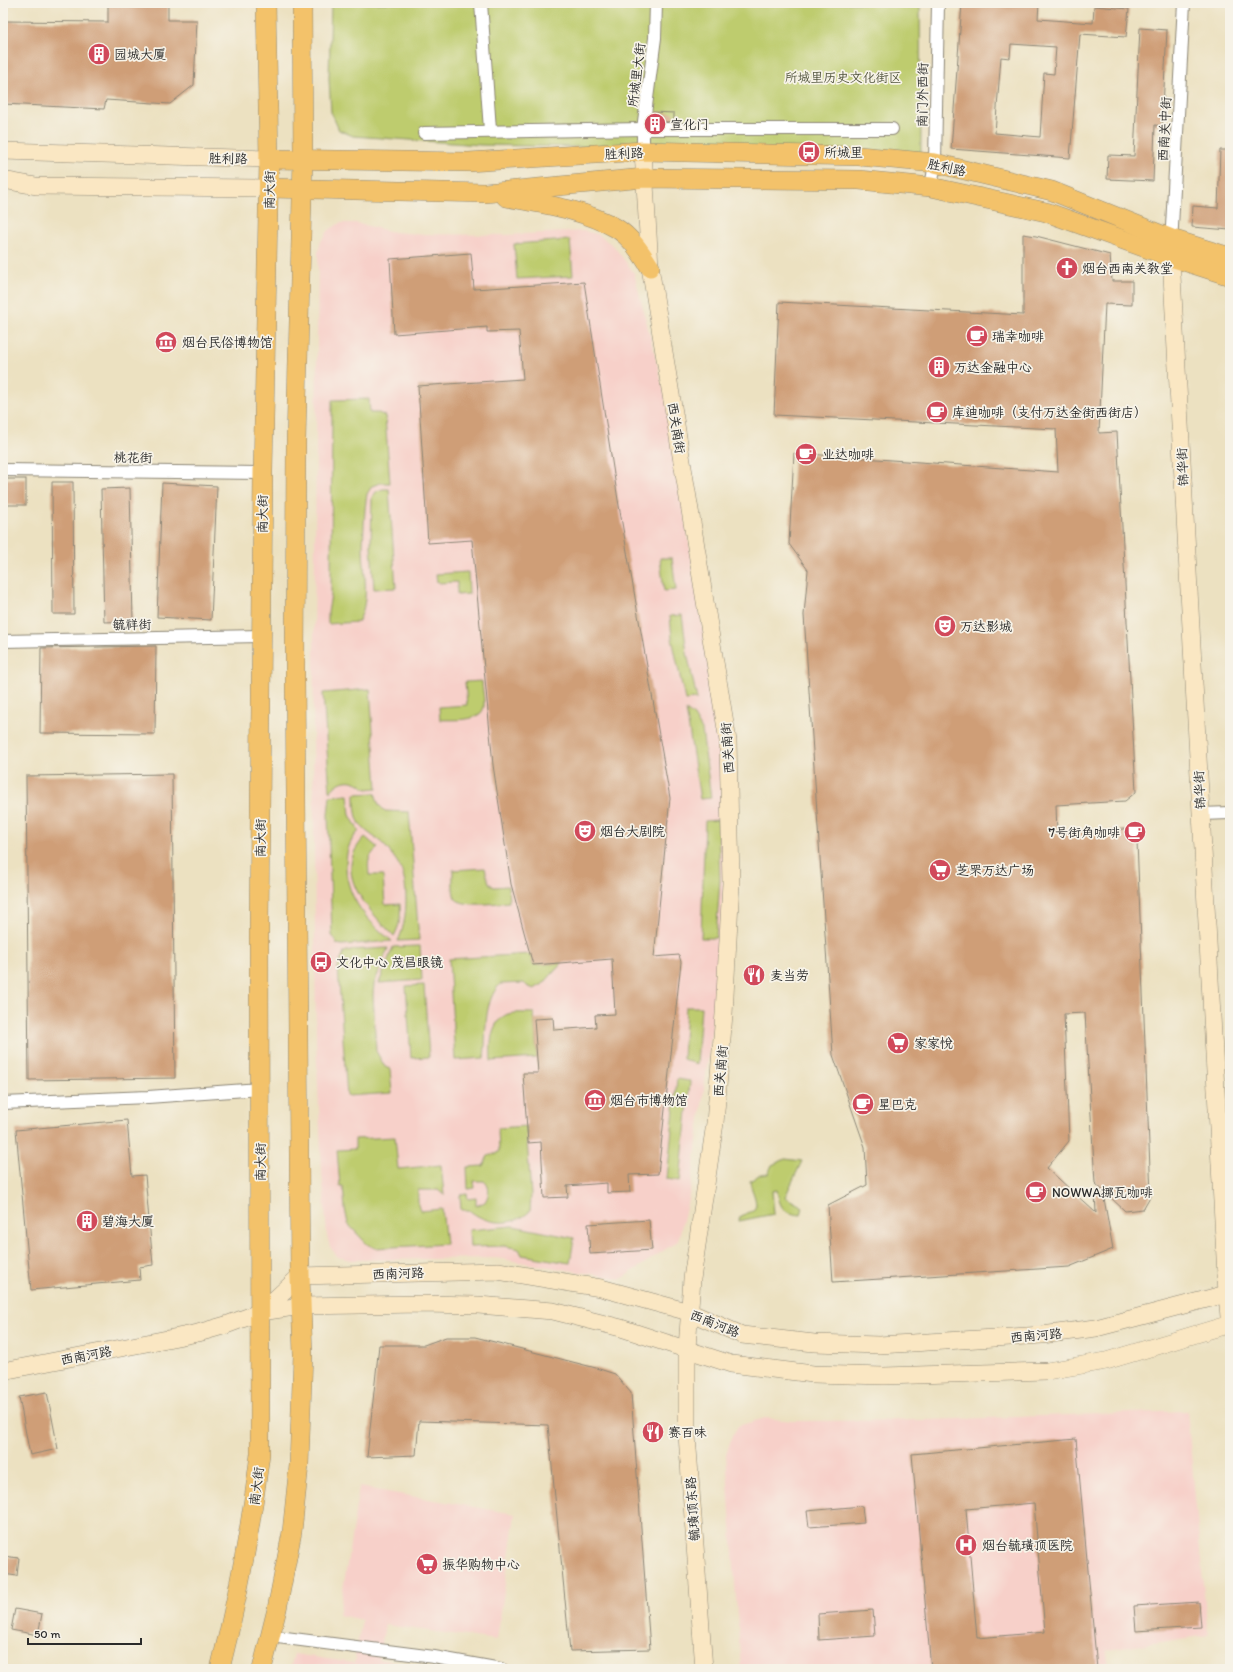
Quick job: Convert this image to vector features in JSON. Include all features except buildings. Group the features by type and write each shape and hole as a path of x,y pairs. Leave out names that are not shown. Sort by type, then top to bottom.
{"main road":[{"name":"南大街","path":"220,1669 238,1592 253,1510 260,1454 261,1312 259,928 262,473 269,188 266,3"},
{"path":"262,1669 292,1532 299,1465 303,1354 300,1276 295,676 296,441 303,189 302,3"},
{"name":"胜利路","path":"3,151 269,159 303,158 469,162 643,151 859,156 934,163 1052,191 1230,276"},
{"name":"西关南街","path":"643,151 650,267 728,741 731,883 724,1014 715,1123 692,1279 687,1348"},
{"name":"胜利路","path":"3,180 36,186 269,188 485,193 644,178 859,180 931,187 1046,212 1171,248 1230,257"},
{"path":"485,193 545,205 597,219 616,229 628,238 640,251 650,267"},
{"name":"锦华街","path":"1171,248 1230,1328"},
{"name":"西南河路","path":"261,1312 300,1276 498,1271 601,1288 689,1312 742,1335 814,1343 879,1345 1042,1335 1078,1331 1096,1328 1228,1294"},
{"name":"西南河路","path":"3,1371 198,1333 226,1325 261,1312 301,1306 420,1304 553,1311 621,1328 687,1348 731,1364 813,1374 884,1376 1046,1371 1106,1361 1230,1324"},
{"name":"毓璜顶东路","path":"687,1348 687,1435 704,1669"}],"street":[{"path":"481,3 490,130"},
{"name":"所城里大街","path":"643,151 643,128 654,52 656,3"},
{"name":"南门外西街","path":"931,187 934,163 938,3"},
{"name":"西南关中街","path":"1171,248 1184,3"},
{"path":"424,133 490,130 643,128 892,129"},
{"name":"桃花街","path":"3,470 262,473"},
{"name":"毓祥街","path":"3,641 261,636"},
{"path":"1201,814 1230,813"},
{"path":"3,1103 148,1097 260,1089"},
{"path":"270,1636 434,1657 500,1669"}],"shaded area":[{"path":"340,223 356,223 394,232 420,234 506,235 584,231 597,234 614,246 634,273 667,403 718,725 723,772 726,858 715,1006 691,1187 678,1241 621,1279 496,1258 351,1260 338,1257 330,1247 327,1235 322,1174 316,1041 313,737 318,252 321,241 329,230"},
{"name":"烟台毓璜顶医院","path":"1187,1411 1208,1635 1107,1650 1109,1669 741,1669 726,1455 732,1436 738,1426 765,1418 793,1421 928,1420"},
{"name":"振华购物中心","path":"359,1487 515,1514 497,1640 385,1625 379,1659 397,1662 398,1669 290,1669 294,1654 354,1663 362,1620 339,1615"}],"green space":[{"name":"所城里历史文化街区","path":"331,3 920,3 921,154 481,145 353,136 339,130 331,112 329,79"},
{"path":"570,240 573,276 517,279 514,244"},
{"path":"369,399 370,413 379,413 385,416 390,483 380,483 372,486 367,494 363,546 365,595 362,613 358,622 328,624 331,594 332,400"},
{"path":"389,489 396,588 374,589 371,546 372,497 377,491"},
{"path":"660,558 672,558 676,590 664,591"},
{"path":"468,572 469,594 457,595 457,582 437,583 436,574"},
{"path":"682,615 687,653 697,699 685,700 672,638 670,616"},
{"path":"482,681 484,707 477,716 459,720 440,720 439,707 467,705 465,682"},
{"path":"370,689 377,788 366,789 356,782 347,781 338,784 330,792 323,693"},
{"path":"686,710 694,716 702,730 711,798 700,799"},
{"path":"375,793 379,805 385,811 409,812 419,940 398,941 403,925 406,905 404,877 396,860 388,849 362,827 357,817 355,794"},
{"path":"348,795 350,815 359,831 352,839 346,857 347,879 350,889 360,909 367,918 392,941 342,945 337,944 332,935 328,814 330,796"},
{"path":"718,820 720,880 716,938 701,938 705,821"},
{"path":"365,837 378,848 369,860 369,875 383,875 385,905 400,904 400,920 394,936 364,902 352,877 351,864 355,850"},
{"path":"485,868 489,883 494,887 508,886 509,902 472,904 464,903 455,898 453,888 453,870"},
{"path":"420,946 422,980 379,983 393,947"},
{"path":"388,948 374,984 373,994 376,1051 385,1067 390,1069 392,1093 347,1096 338,967 344,952 351,950"},
{"path":"530,954 533,965 562,963 543,984 534,989 524,983 500,984 490,1000 486,1020 484,1058 455,1060 449,959"},
{"path":"424,985 429,1057 411,1058 406,986"},
{"path":"686,1007 701,1007 697,1064 683,1059"},
{"path":"534,1013 537,1058 491,1061 492,1034 494,1028 502,1017 508,1014"},
{"path":"677,1079 690,1081 680,1181 667,1179"},
{"path":"526,1126 531,1195 530,1211 516,1220 499,1222 483,1218 469,1210 461,1210 460,1195 467,1194 468,1199 476,1198 476,1206 485,1202 488,1197 488,1186 484,1181 474,1181 475,1188 468,1189 467,1167 483,1166 488,1156 499,1152 498,1128"},
{"path":"395,1137 398,1169 441,1165 444,1195 438,1190 418,1190 418,1205 420,1211 442,1209 446,1244 375,1248 367,1244 348,1224 343,1186 340,1186 337,1150 355,1149 355,1139"},
{"path":"785,1159 802,1161 785,1197 803,1207 801,1215 790,1213 783,1208 779,1201 777,1190 772,1191 774,1214 739,1221 740,1216 753,1211 756,1206 750,1181 759,1175 768,1174 772,1165"},
{"path":"513,1226 574,1238 570,1263 522,1255 519,1249 505,1246 470,1247 469,1230"}],"place":[{"name":"园城大厦","path":"99,54"},
{"name":"宣化门","path":"655,124"},
{"name":"所城里","path":"809,152"},
{"name":"烟台西南关教堂","path":"1067,268"},
{"name":"瑞幸咖啡","path":"977,336"},
{"name":"烟台民俗博物馆","path":"166,342"},
{"name":"万达金融中心","path":"939,367"},
{"name":"库迪咖啡（支付万达金街西街店）","path":"937,412"},
{"name":"业达咖啡","path":"806,454"},
{"name":"万达影城","path":"945,626"},
{"name":"烟台大剧院","path":"585,831"},
{"name":"7号街角咖啡","path":"1135,832"},
{"name":"芝罘万达广场","path":"940,870"},
{"name":"文化中心 茂昌眼镜","path":"321,962"},
{"name":"麦当劳","path":"754,975"},
{"name":"家家悦","path":"898,1043"},
{"name":"烟台市博物馆","path":"595,1100"},
{"name":"星巴克","path":"863,1104"},
{"name":"NOWWA挪瓦咖啡","path":"1036,1192"},
{"name":"碧海大厦","path":"87,1221"},
{"name":"赛百味","path":"653,1432"},
{"name":"烟台毓璜顶医院","path":"966,1545"},
{"name":"振华购物中心","path":"427,1564"}]}
